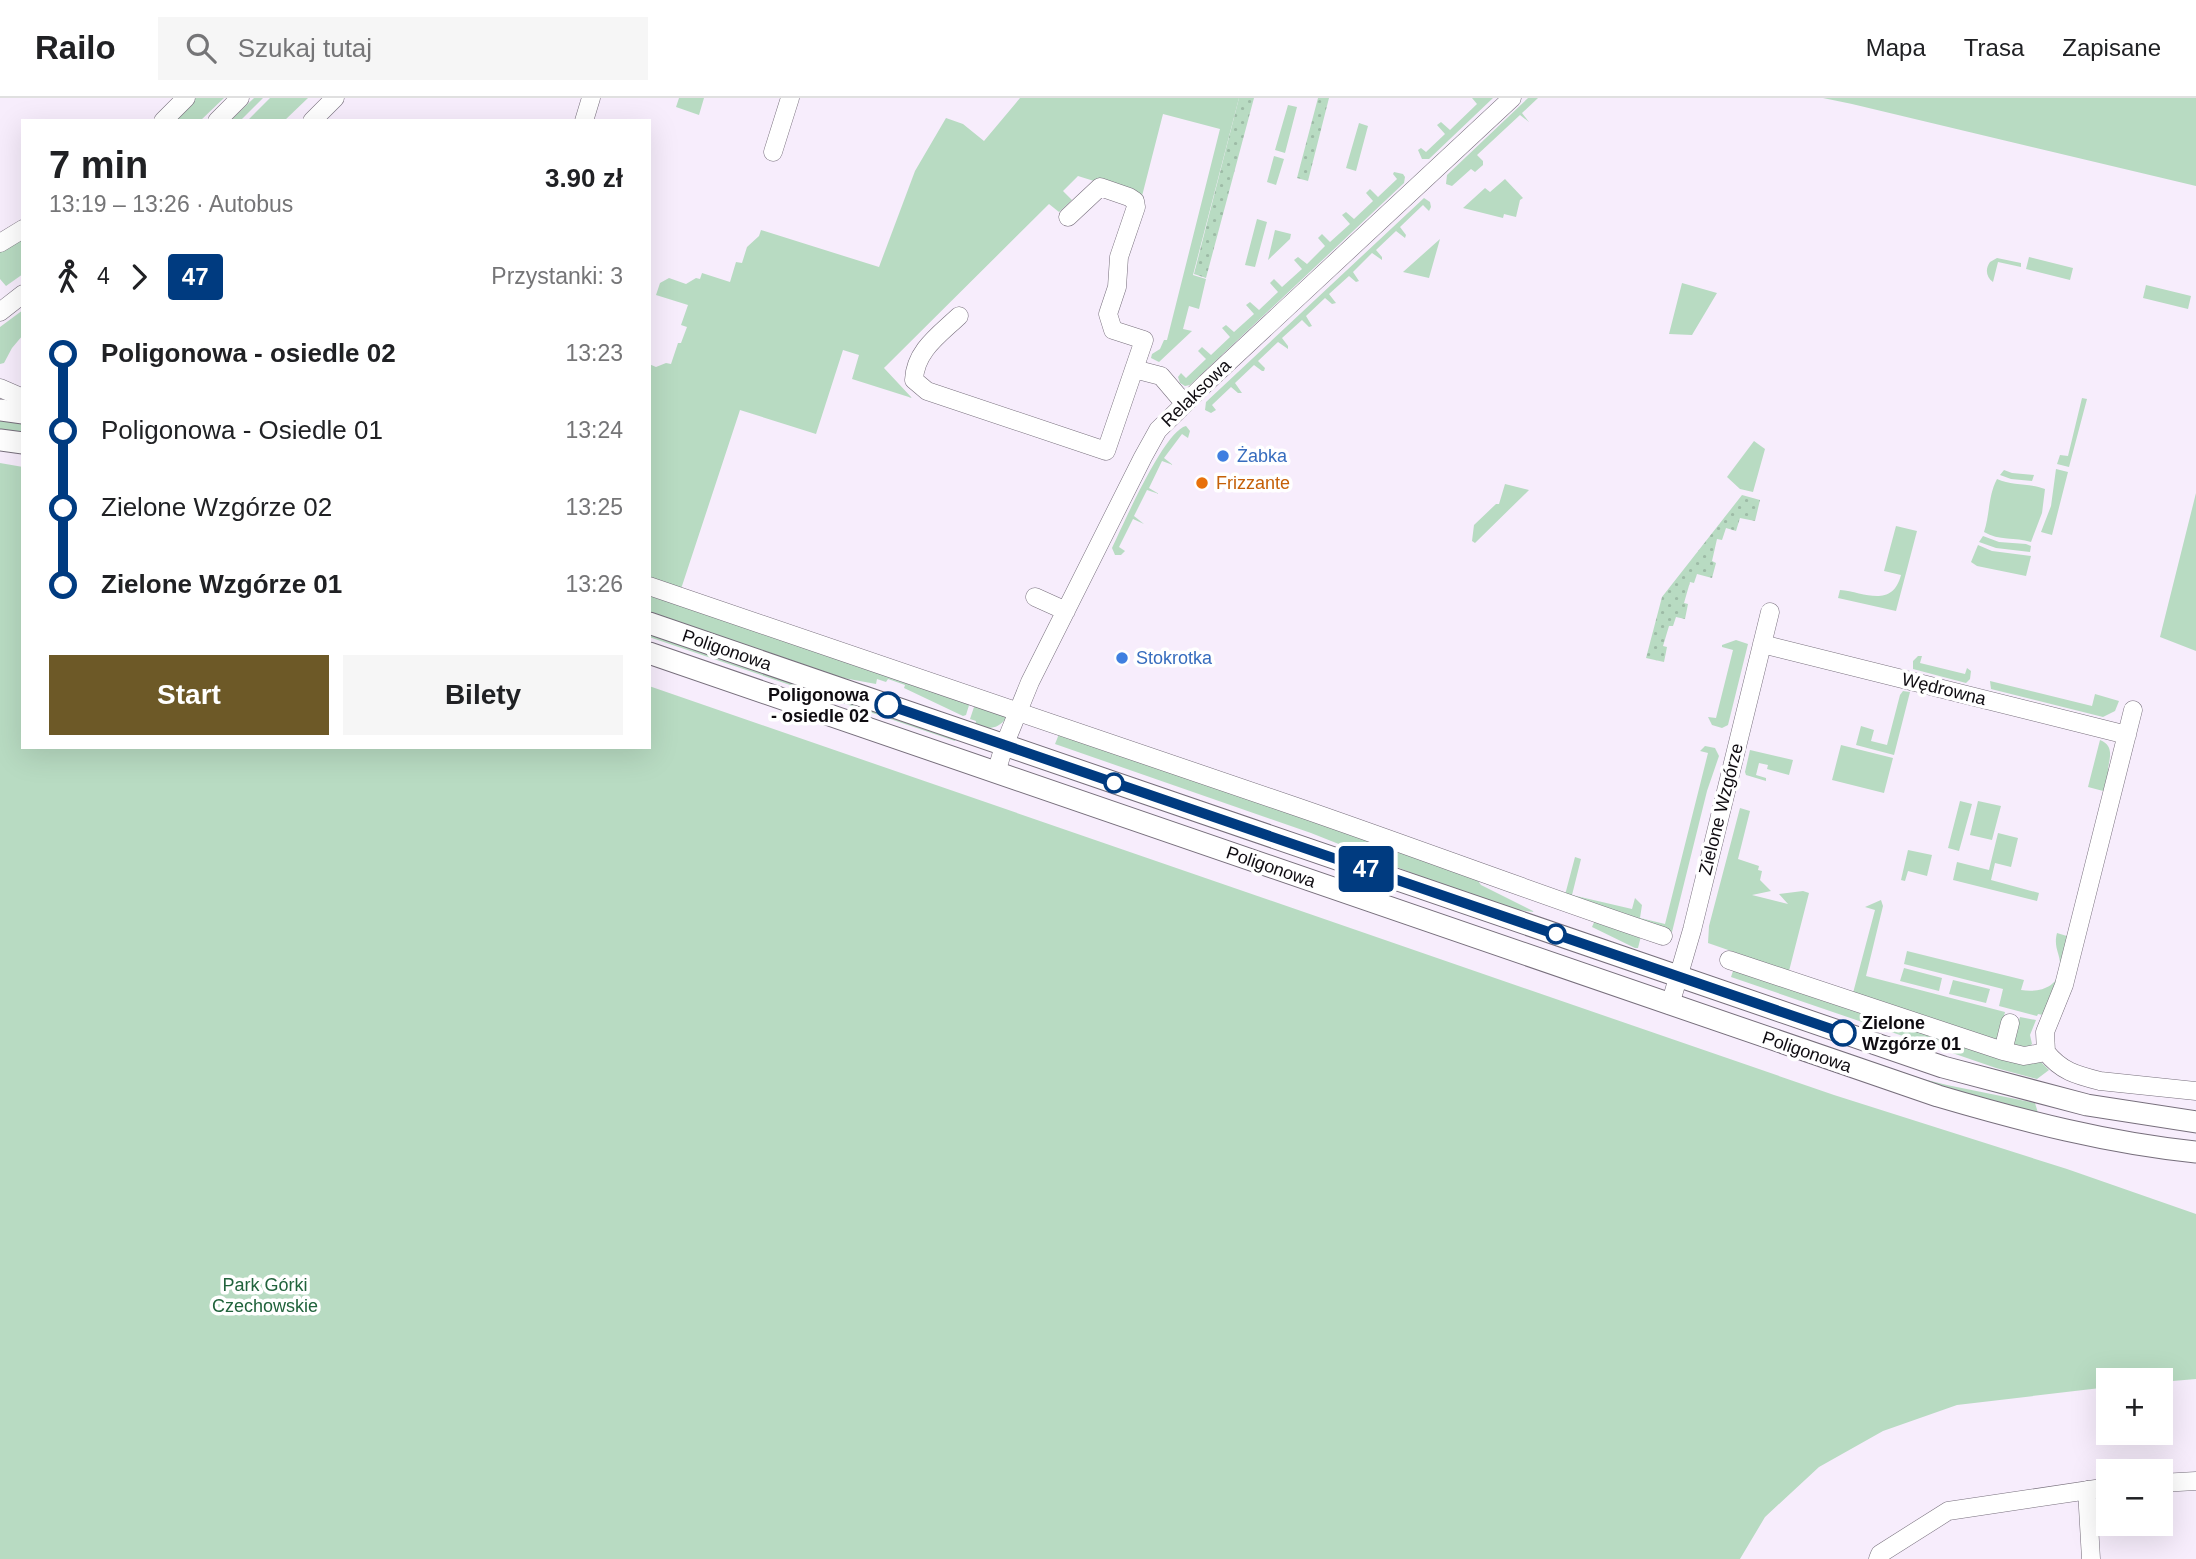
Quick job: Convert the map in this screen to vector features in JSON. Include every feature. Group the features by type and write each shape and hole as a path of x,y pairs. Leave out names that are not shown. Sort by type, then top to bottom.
{"main road":[{"path":"0,410 21,413"},
{"path":"0,440 21,443"},
{"name":"Poligonowa","path":"651,624 1931,1063 2107,1109 2196,1122"},
{"name":"Poligonowa","path":"651,654 1938,1096 2053,1128 2123,1142 2196,1152"}],"street":[{"path":"165,119 186,98"},
{"path":"219,119 240,98"},
{"path":"314,119 335,98"},
{"path":"585,119 591,98"},
{"path":"773,152 790,98"},
{"name":"Relaksowa","path":"996,773 1004,746 1036,670 1158,429 1512,98"},
{"path":"959,316 922,351 914,367 914,380 927,391 1106,451 1143,340 1113,330 1108,314 1117,287 1119,257 1136,207 1135,201 1100,187 1068,217"},
{"path":"0,243 21,230"},
{"path":"0,313 21,297"},
{"path":"1134,369 1161,376 1184,403"},
{"path":"0,388 21,397"},
{"path":"651,587 1019,710 1663,936"},
{"path":"1035,597 1066,611"},
{"name":"Zielone Wzgórze","path":"1670,1005 1770,612"},
{"name":"Wędrowna","path":"1762,644 2127,735"},
{"path":"2133,710 2064,985 2045,1031 2046,1052 2061,1068 2100,1081 2196,1091"},
{"path":"1729,960 2003,1051 2024,1056 2046,1052"},
{"path":"2003,1051 2010,1023"},
{"path":"2173,1482 2196,1481"},
{"path":"1878,1559 1880,1554 1948,1511 2096,1489"},
{"path":"2087,1490 2091,1559"}],"green space":[{"path":"196,98 224,98 202,119 175,119"},
{"path":"254,98 263,98 242,119 232,119"},
{"path":"270,98 308,98 286,119 249,119"},
{"path":"679,98 704,98 699,115 676,107"},
{"path":"1020,98 1239,98 1193,275 1206,279 1199,309 1189,306 1183,329 1192,331 1159,362 1151,358 1164,340 1167,340 1220,129 1163,114 1142,196 1078,176 1063,191 1072,200 1059,212 1049,204 884,368 912,398 852,379 859,355 843,350 816,434 740,410 681,589 651,579 651,365 656,367 671,364 687,327 681,325 688,305 656,295 660,283 669,278 686,284 696,278 700,279 702,273 730,282 736,262 742,263 747,247 759,236 761,230 879,267 915,171 946,118 963,124 984,141"},
{"path":"1239,98 1254,98 1206,278 1194,274"},
{"path":"1318,98 1329,98 1308,181 1297,178"},
{"path":"1472,98 1493,98 1429,159 1422,159 1418,150 1421,148 1426,152 1445,134 1437,125 1441,122 1450,130 1477,104"},
{"path":"1528,98 1538,98 1522,113 1529,122 1520,115 1477,155 1483,165 1475,172 1471,169 1452,186 1446,184 1447,175"},
{"path":"1823,98 2196,98 2196,186 1852,104"},
{"path":"1288,105 1297,107 1285,153 1275,150"},
{"path":"1359,123 1368,126 1356,171 1346,168"},
{"path":"1274,156 1284,159 1276,185 1267,182"},
{"path":"1394,172 1403,174 1404,183 1190,385 1180,383 1178,377 1181,373 1186,378 1206,359 1198,351 1202,347 1211,355 1230,337 1222,328 1226,325 1234,332 1254,314 1246,305 1250,302 1259,310 1278,292 1270,283 1274,279 1282,287 1302,269 1294,260 1298,257 1307,264 1325,246 1318,238 1322,234 1330,242 1350,224 1342,215 1346,212 1354,219 1373,201 1366,193 1370,189 1378,197 1397,179"},
{"path":"1505,179 1523,198 1520,200 1516,217 1504,214 1503,218 1463,208 1485,188 1490,192"},
{"path":"1424,198 1430,202 1431,207 1429,211 1423,205 1400,227 1406,235 1405,238 1396,231 1376,250 1382,260 1372,253 1353,272 1359,281 1356,282 1349,276 1329,294 1336,303 1332,304 1325,298 1306,316 1312,326 1309,327 1302,320 1282,338 1288,349 1278,342 1258,361 1265,368 1264,371 1254,365 1235,383 1242,393 1231,387 1212,405 1216,410 1211,413 1205,410 1206,402"},
{"path":"1257,219 1267,222 1255,267 1245,265"},
{"path":"1275,230 1291,234 1290,239 1268,260"},
{"path":"21,238 21,275 6,286 0,279 0,251"},
{"path":"1440,239 1429,278 1403,272"},
{"path":"2029,257 2073,268 2070,280 2026,269"},
{"path":"1997,258 2021,263 2021,267 1998,262 1993,282 1987,270 1990,262"},
{"path":"1682,283 1717,293 1692,335 1669,334"},
{"path":"2146,285 2191,296 2188,309 2143,298"},
{"path":"21,311 21,337 4,363 0,364 0,327"},
{"path":"2082,398 2087,399 2069,467 2057,464 2060,455 2068,456"},
{"path":"0,419 21,422 21,433 0,431"},
{"path":"1186,426 1190,431 1188,438 1182,434 1164,458 1173,465 1162,461 1149,488 1159,494 1147,490 1134,516 1144,524 1133,519 1119,547 1125,551 1121,555 1115,555 1112,548 1145,480 1167,444"},
{"path":"1754,441 1765,449 1753,492 1740,489 1727,477"},
{"name":"Park Górki Czechowskie","path":"0,463 21,467 21,749 651,749 651,687 1834,1095 2067,1169 2196,1214 2196,1379 2173,1381 2173,1368 2096,1368 2096,1389 1957,1405 1883,1431 1819,1467 1765,1517 1740,1559 0,1559"},
{"path":"2056,469 2068,472 2052,535 2041,532 2051,506"},
{"path":"2004,470 2034,475 2032,481 2011,479 2000,475"},
{"path":"1997,479 2045,489 2042,513 2031,542 1995,537 1984,532"},
{"path":"1505,484 1529,490 1475,543 1472,541 1474,525 1499,504"},
{"path":"2196,493 2196,651 2160,637"},
{"path":"1742,495 1760,500 1755,521 1740,518 1736,531 1726,528 1722,540 1717,539 1712,561 1716,563 1712,578 1697,574 1694,583 1690,582 1684,603 1688,604 1685,619 1676,617 1673,626 1669,626 1663,646 1667,647 1664,662 1646,658 1662,597"},
{"path":"1896,526 1917,531 1896,611 1838,598 1840,590 1876,596 1891,592 1897,585 1901,575 1884,571"},
{"path":"1983,536 1999,542 2026,544 2031,546 2030,552 1996,548 1979,542"},
{"path":"1978,545 1992,551 2031,556 2026,576 1977,566 1971,562"},
{"path":"651,596 970,702 966,715 963,716 904,688 905,685 888,679 886,682 877,679 876,684 838,677 651,614"},
{"path":"651,634 956,738 955,741 651,638"},
{"path":"1736,640 1748,644 1728,725 1722,728 1712,725 1708,717 1716,718 1733,650 1722,645"},
{"path":"1922,656 1920,663 1965,674 1967,668 1971,671 1970,679 1966,683 1913,669 1913,661"},
{"path":"1990,681 2092,706 2095,694 2119,701 2115,711 2103,717 1991,689"},
{"path":"1903,691 1910,692 1894,755 1856,745 1861,726 1874,730 1871,741 1887,745"},
{"path":"975,704 1004,711 1007,717 993,728 975,726 976,721 970,719"},
{"path":"1062,733 1476,878 1481,885 1535,912 1518,910 1447,887 1311,833 1055,744"},
{"path":"2100,740 2107,745 2110,752 2108,769 2112,770 2107,792 2088,787"},
{"path":"1841,745 1893,758 1884,793 1832,780"},
{"path":"1705,746 1715,748 1719,756 1707,791 1672,932 1565,895 1575,857 1581,859 1572,895 1632,909 1635,898 1642,905 1640,918 1665,924 1708,753 1700,751"},
{"path":"1750,750 1793,760 1789,775 1767,769 1768,765 1759,763 1756,775 1766,778 1766,781 1746,775"},
{"path":"1960,801 1972,804 1959,851 1948,848"},
{"path":"1978,801 2001,806 1992,840 1970,835"},
{"path":"1740,808 1750,811 1738,859 1759,866 1758,870 1762,871 1760,880 1771,891 1752,895 1788,904 1779,894 1803,891 1809,893 1789,971 1708,943 1709,926"},
{"path":"1998,833 2018,838 2011,867 1995,863 1991,880 2039,893 2037,901 1953,880 1957,862 1989,870"},
{"path":"1908,850 1932,855 1927,876 1908,871 1905,881 1901,880"},
{"path":"1881,900 1883,906 1866,976 2005,1012 1998,1041 1853,993 1875,910 1865,907"},
{"path":"1595,920 1641,936 1638,948 1592,927"},
{"path":"2057,933 2070,937 2061,970 2043,1015 2037,1016 1999,1006 2003,989 1904,964 1907,951 2024,980 2021,990 2041,990 2052,984 2059,974"},
{"path":"1734,968 2041,1062 2049,1070 2037,1079 1996,1068 1731,977"},
{"path":"1904,968 1942,978 1939,991 1900,981"},
{"path":"1953,980 1990,989 1986,1003 1949,994"},
{"path":"1720,1010 1923,1079 2035,1103 2038,1113 1913,1078 1719,1012"},
{"path":"2020,1017 2036,1020 2030,1035 2032,1044 2028,1048 2012,1044"}],"bus line":[{"name":"47","path":"888,705 1843,1033"}],"place":[{"name":"Żabka","path":"1223,456"},
{"name":"Frizzante","path":"1202,483"},
{"name":"Stokrotka","path":"1122,658"},
{"name":"Poligonowa - osiedle 02","path":"888,705"},
{"name":"Zielone Wzgórze 01","path":"1843,1033"}]}
